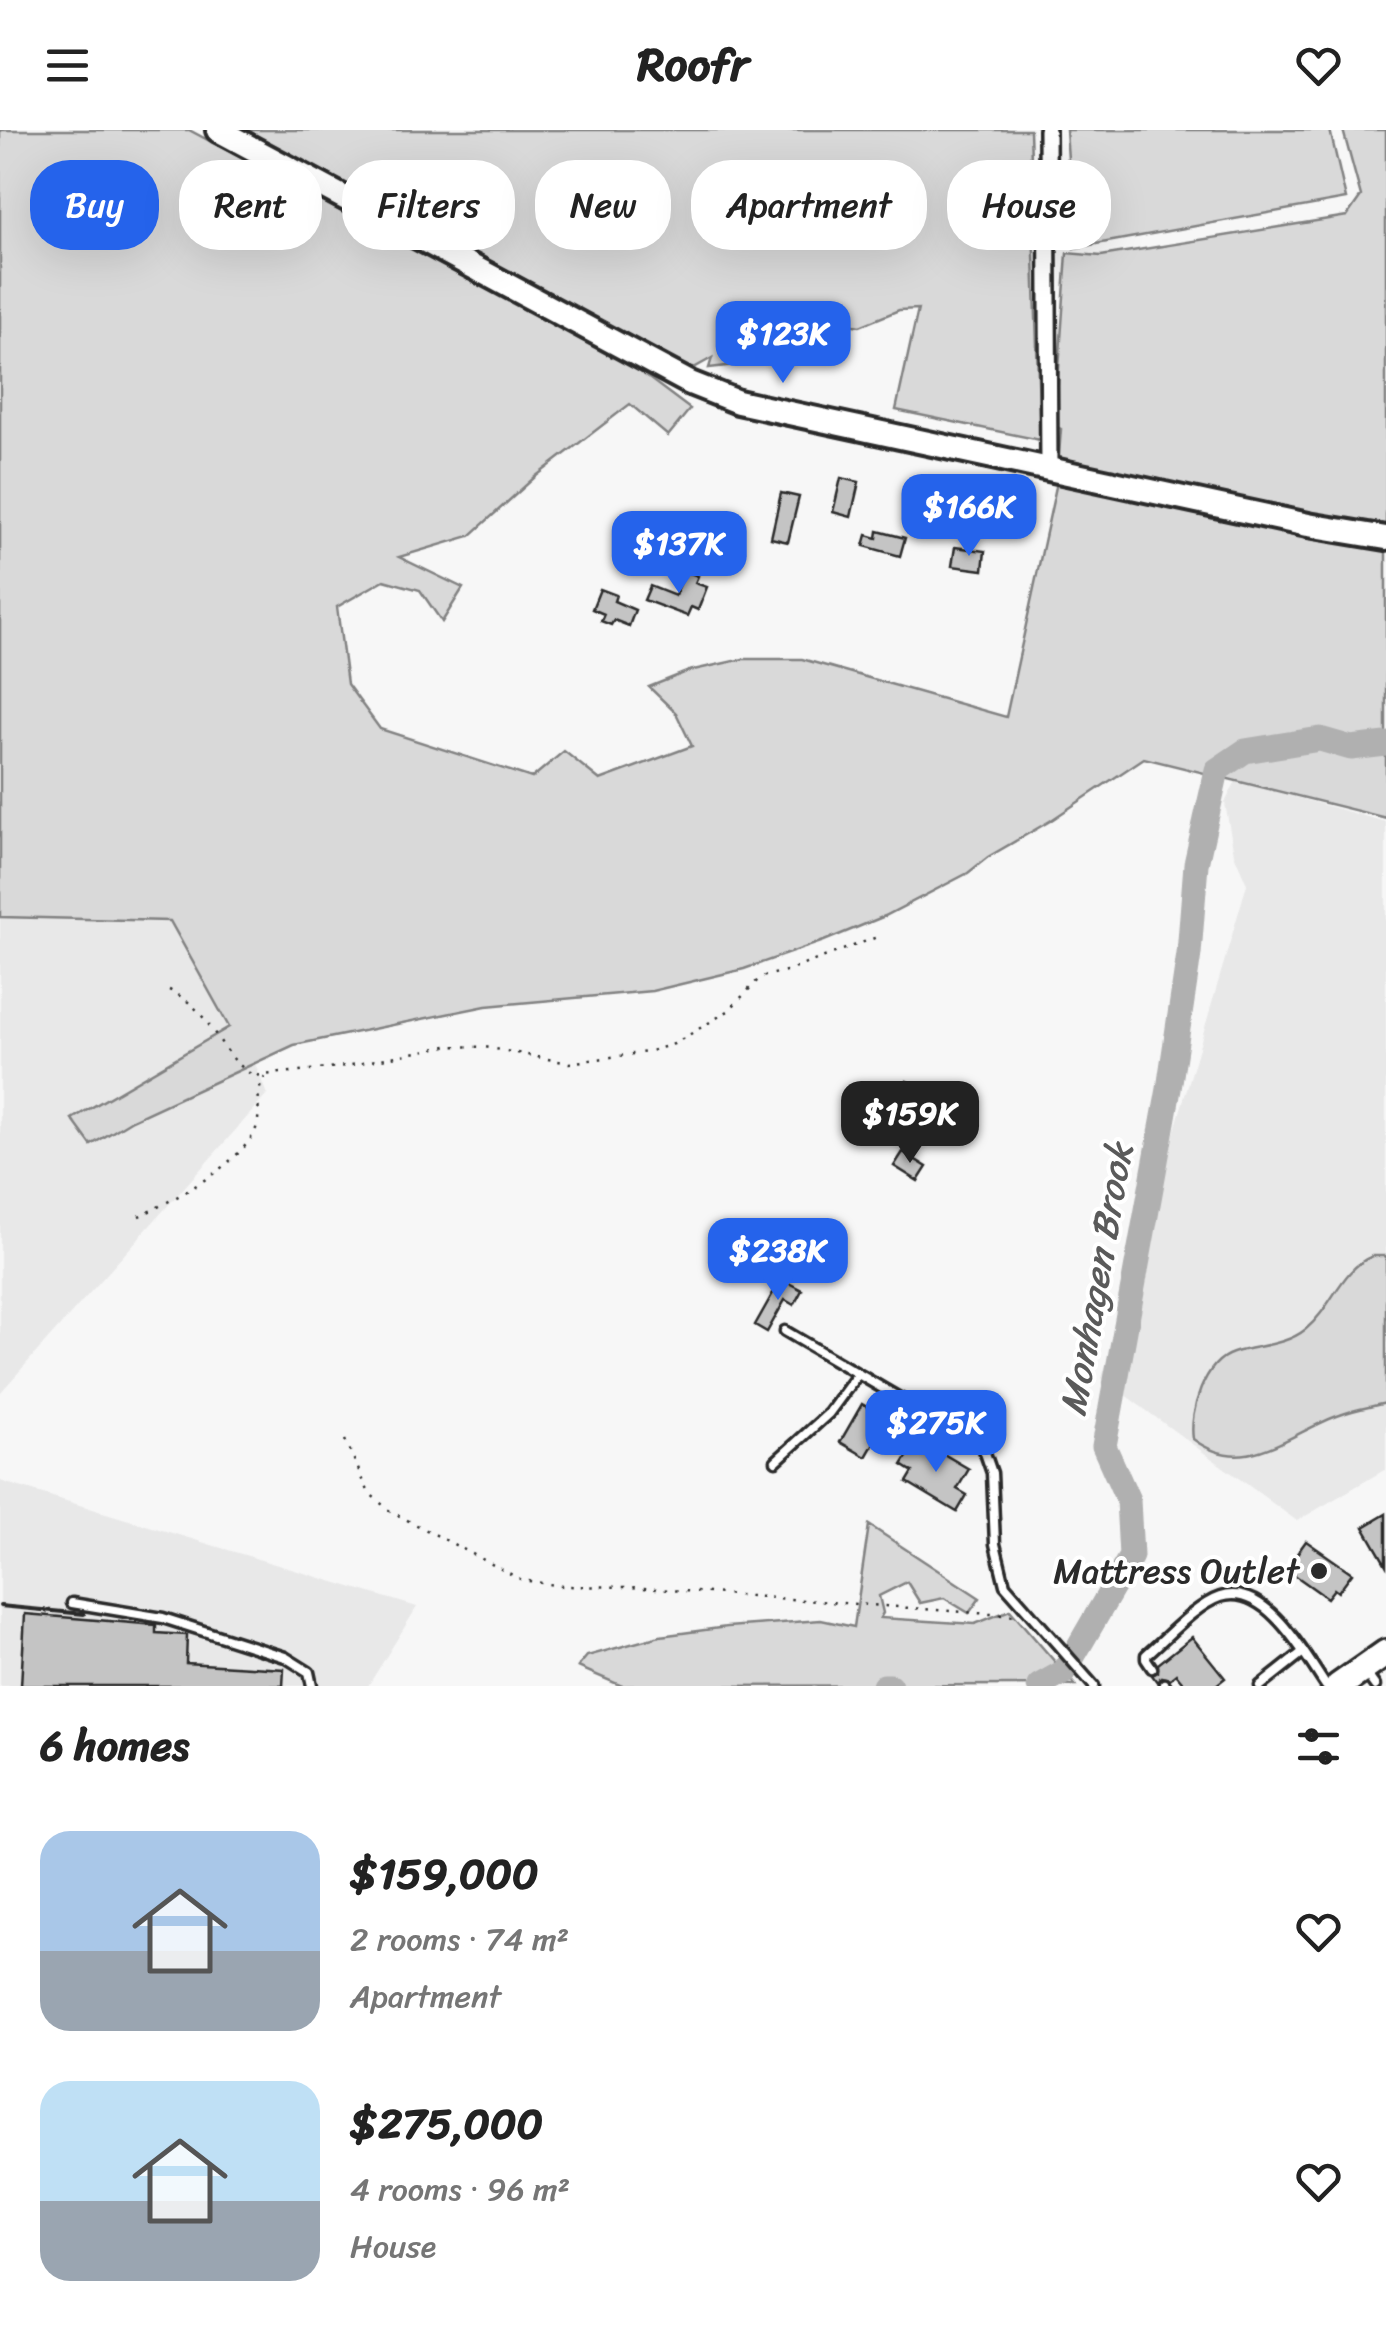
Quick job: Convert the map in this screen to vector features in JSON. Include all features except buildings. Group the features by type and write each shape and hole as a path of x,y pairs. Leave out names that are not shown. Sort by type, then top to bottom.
{"main road":[{"path":"1339,1686 1369,1677 1386,1653"}],"street":[{"path":"218,130 713,393 770,410 1222,507 1386,538"},
{"path":"1047,130 1049,467"}],"lane":[{"path":"785,1331 982,1447 992,1474 995,1544 1004,1585 1094,1686"},
{"path":"776,1461 830,1413 857,1375"},
{"path":"1152,1668 1146,1654 1206,1604 1231,1595 1242,1596 1277,1618 1326,1686"},
{"path":"72,1603 163,1618 285,1658 309,1672 312,1686"},
{"path":"1260,1686 1303,1652"}],"path":[{"path":"169,990 199,1009 240,1065 254,1076 461,1045 569,1063 674,1044 728,1011 761,977 877,937"},
{"path":"139,1216 202,1182 241,1148 255,1131 258,1091 266,1076"},
{"path":"346,1440 369,1493 390,1512 522,1580 1033,1617"}],"shaded area":[{"path":"0,130 189,130 245,160 179,160 179,250 322,250 322,201 342,211 342,250 414,250 634,367 690,409 668,436 630,404 535,477 470,536 399,557 463,588 442,622 420,590 384,580 337,607 347,684 380,729 532,778 564,751 600,780 692,746 676,713 649,687 689,671 743,659 802,659 1006,717 1057,482 1061,429 1055,426 1067,253 1101,256 1347,216 1361,196 1343,130 1386,130 1386,818 1144,758 968,873 885,916 824,941 744,969 652,991 486,1006 294,1045 132,1120 91,1145 72,1119 229,1027 170,921 0,917"},
{"path":"246,130 1030,130 1031,160 947,160 947,250 1034,250 1040,440 896,410 918,309 899,310 860,326 817,319 787,323 778,350 744,364 709,368 712,358 692,369 470,250 515,250 515,160 342,160 342,181 322,171 322,160 302,160"},
{"path":"1066,130 1330,130 1346,199 1111,241 1111,160 1068,160"},
{"path":"1236,781 1386,822 1386,1469 1297,1521 1102,1378 1247,884 1234,854 1225,803"},
{"path":"0,917 193,922 267,1095 0,1393"},
{"path":"1373,1256 1386,1256 1386,1403 1345,1413 1250,1453 1231,1455 1193,1439 1196,1402 1214,1366 1233,1353 1298,1335 1315,1320 1353,1270"},
{"path":"0,1481 417,1607 368,1686 0,1686"},
{"path":"869,1525 980,1598 969,1613 944,1598 920,1603 907,1582 879,1596 883,1613 880,1618 975,1624 1010,1610 1075,1685 622,1686 578,1667 587,1656 660,1636 821,1620 854,1627"}],"waterway":[{"name":"Monhagen Brook","path":"1039,1686 1064,1672 1131,1556 1128,1500 1104,1446 1169,1089 1189,954 1196,864 1217,770 1245,751 1320,739 1351,748 1386,744"},
{"name":"Monhagen Brook","path":"884,1686 890,1686"}],"railway":[{"path":"0,1606 84,1614"}],"place":[{"name":"Mattress Outlet","path":"1319,1571"}]}
